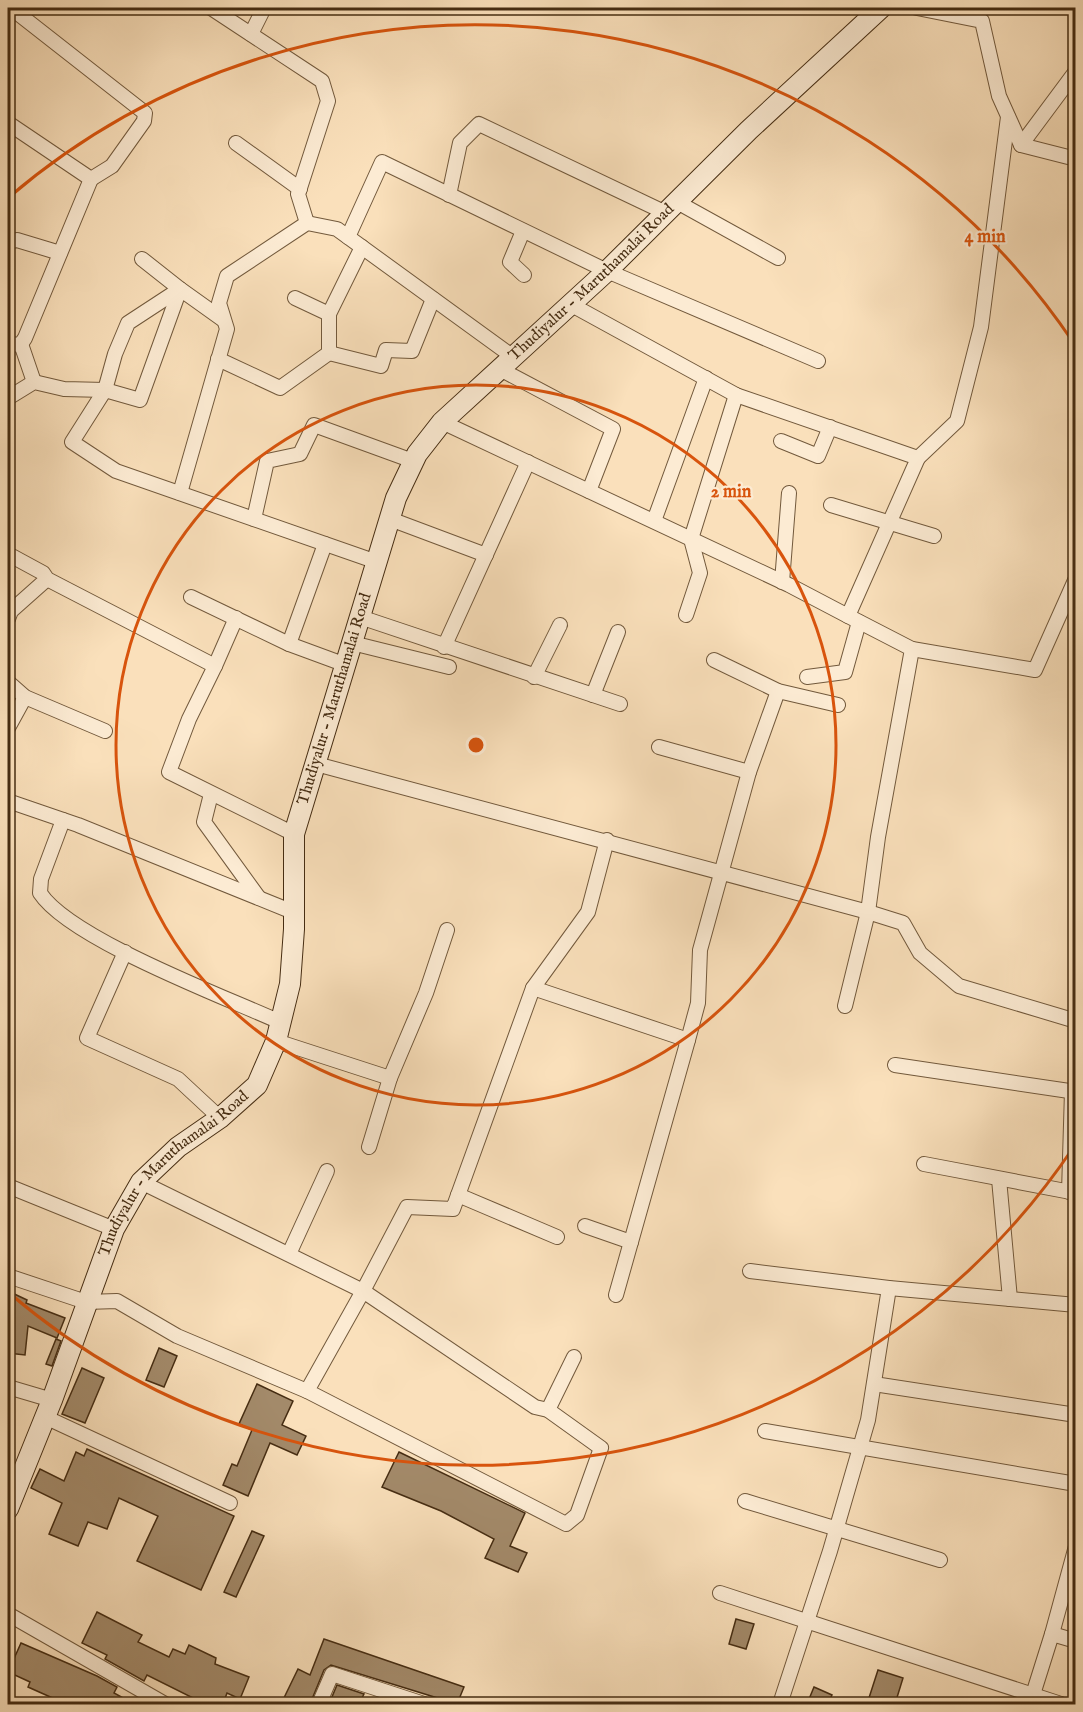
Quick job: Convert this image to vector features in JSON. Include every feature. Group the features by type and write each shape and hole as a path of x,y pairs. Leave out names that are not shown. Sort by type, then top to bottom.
{"main road":[{"name":"Thudiyalur - Maruthamalai Road","path":"8,1509 48,1409 114,1229 141,1182 178,1147 220,1118 257,1085 278,1032 290,984 294,834 390,519 413,461 442,422 607,271 749,130 881,8"}],"street":[{"path":"211,8 322,81 328,101 298,194 307,223"},
{"path":"251,34 264,8"},
{"path":"917,8 982,14 999,96 1021,145"},
{"path":"9,9 145,113 144,121 112,165 91,179 60,253 14,344 34,382"},
{"path":"1021,145 1076,71"},
{"path":"807,677 844,672 854,619 890,523 918,458 957,421 981,327 1008,117"},
{"path":"8,123 91,179"},
{"path":"449,195 460,143 479,124 671,208 778,258"},
{"path":"236,142 300,189"},
{"path":"1021,145 1076,159"},
{"path":"348,237 382,162 607,271 818,361"},
{"path":"180,493 227,329 222,319 219,303 227,276 307,223 337,229 433,299 505,362 613,429 589,491"},
{"path":"524,231 510,262 524,275"},
{"path":"8,242 18,240 60,253"},
{"path":"329,353 329,314 362,248"},
{"path":"142,259 222,319"},
{"path":"8,398 34,382 64,389 105,390 140,400 180,289"},
{"path":"180,289 128,323 115,354 105,390 72,442 116,471 377,562"},
{"path":"295,298 329,314"},
{"path":"218,359 280,388 329,353 381,366 386,350 412,351 433,299"},
{"path":"570,304 736,395 918,458"},
{"path":"654,522 706,378"},
{"path":"686,615 700,573 692,539 736,395"},
{"path":"442,422 782,582 912,649 1035,670 1076,578"},
{"path":"254,519 267,461 300,454 314,425 413,461"},
{"path":"781,441 818,456 830,427"},
{"path":"444,647 528,462"},
{"path":"782,582 789,493"},
{"path":"831,505 934,536"},
{"path":"390,519 486,555"},
{"path":"290,644 325,544"},
{"path":"8,554 43,573 47,579 215,666"},
{"path":"8,619 11,611 47,579"},
{"path":"191,597 290,644 346,665"},
{"path":"360,617 620,704"},
{"path":"236,618 189,719 169,772 294,834"},
{"path":"534,677 560,625"},
{"path":"593,695 618,632"},
{"path":"352,643 449,667"},
{"path":"845,1006 868,912 878,837 912,649"},
{"path":"714,660 778,691 838,705"},
{"path":"8,682 25,697 105,731"},
{"path":"616,1295 698,1003 700,950 749,772 778,691"},
{"path":"8,728 25,697"},
{"path":"659,747 749,772"},
{"path":"316,764 607,840 903,922 920,953 959,986 1076,1021"},
{"path":"211,794 204,822 259,898"},
{"path":"8,801 63,820 293,912"},
{"path":"63,820 41,879 40,893 58,914 125,952 278,1032 390,1078"},
{"path":"307,1391 407,1207 453,1209 533,988 588,912 607,840"},
{"path":"369,1147 390,1078 426,993 447,930"},
{"path":"125,952 87,1038 178,1079 220,1118"},
{"path":"533,988 688,1040"},
{"path":"895,1065 1074,1092 1072,1193 924,1164"},
{"path":"289,1254 327,1171"},
{"path":"999,1179 1010,1299"},
{"path":"8,1276 86,1302 117,1301 177,1336 307,1391 566,1524 577,1515 601,1448 548,1410 535,1407 363,1291 141,1182"},
{"path":"8,1186 114,1229"},
{"path":"458,1195 557,1237"},
{"path":"585,1226 630,1242"},
{"path":"750,1271 889,1288 1076,1305"},
{"path":"780,1704 837,1529 860,1448 874,1384 889,1288"},
{"path":"548,1410 574,1357"},
{"path":"874,1384 1076,1415"},
{"path":"8,1387 230,1503"},
{"path":"765,1431 1076,1484"},
{"path":"745,1501 940,1560"},
{"path":"1031,1700 1076,1546"},
{"path":"720,1593 1031,1700 1061,1704"},
{"path":"8,1614 165,1704"},
{"path":"1052,1634 1076,1641"},
{"path":"319,1704 332,1674 424,1704"}],"building":[{"path":"8,1291 27,1300 26,1303 65,1318 57,1338 28,1326 25,1355 8,1353"},
{"path":"56,1339 61,1341 52,1366 46,1364"},
{"path":"159,1348 177,1356 164,1387 146,1380"},
{"path":"82,1368 104,1378 85,1423 62,1414"},
{"path":"257,1384 293,1401 282,1425 306,1436 297,1455 270,1443 248,1496 223,1485 232,1464 237,1466 252,1430 239,1424"},
{"path":"87,1449 234,1516 201,1590 137,1561 158,1516 119,1498 107,1529 88,1522 78,1546 49,1534 62,1503 31,1488 40,1469 64,1481 76,1452 84,1456"},
{"path":"399,1452 525,1513 510,1546 527,1553 518,1572 485,1558 494,1539 441,1511 382,1487"},
{"path":"252,1531 264,1536 236,1597 224,1592"},
{"path":"97,1612 142,1635 138,1642 169,1657 173,1649 185,1654 189,1645 216,1658 215,1664 249,1677 240,1699 227,1693 223,1704 205,1704 147,1675 144,1681 105,1659 107,1655 82,1643"},
{"path":"736,1619 754,1624 746,1649 729,1644"},
{"path":"324,1639 464,1687 457,1704 331,1665 324,1670 310,1704 281,1704 298,1669 310,1675"},
{"path":"21,1643 97,1676 117,1687 114,1693 134,1704 66,1704 28,1687 30,1682 8,1672"},
{"path":"878,1670 903,1678 895,1704 867,1704"},
{"path":"337,1685 364,1694 359,1704 329,1704"},
{"path":"814,1687 832,1695 828,1704 807,1704"}]}
